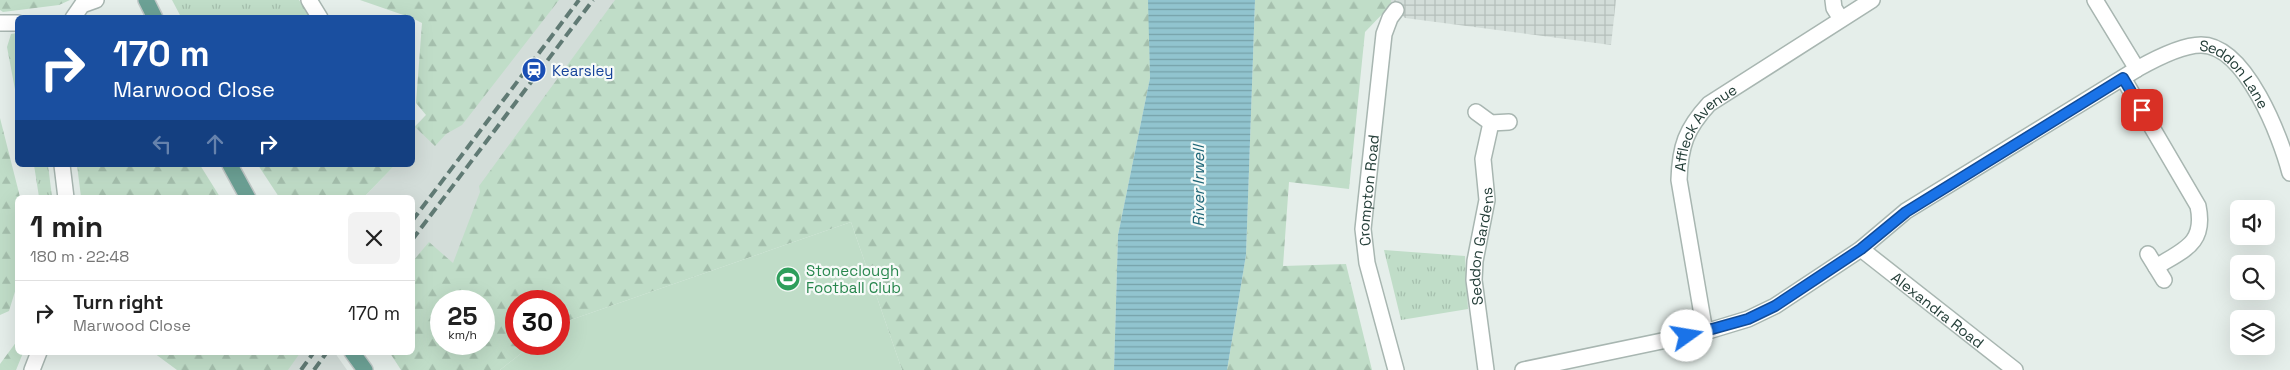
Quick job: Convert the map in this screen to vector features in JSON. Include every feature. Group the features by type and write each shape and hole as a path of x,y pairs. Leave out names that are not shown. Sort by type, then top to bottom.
{"main road":[{"path":"146,0 153,15"},
{"path":"231,167 246,195"},
{"path":"354,355 365,370"}],"street":[{"path":"75,15 82,6 96,0"},
{"path":"309,0 318,15"},
{"path":"1833,0 1834,8 1841,19"},
{"name":"Affleck Avenue","path":"1705,332 1680,180 1680,158 1686,134 1695,119 1709,104 1872,0"},
{"path":"2095,0 2137,70"},
{"name":"Crompton Road","path":"1396,10 1390,18 1384,34 1363,229 1367,263 1396,370"},
{"path":"1,23 15,23"},
{"name":"Seddon Lane","path":"1523,370 1705,332 1748,319 1775,306 1861,249 1906,212 2123,78 2160,56 2200,45 2211,47 2233,60 2258,93 2273,120 2290,173"},
{"path":"2123,78 2198,206 2199,230 2191,245 2156,267"},
{"path":"1476,112 1491,123 1509,122"},
{"name":"Seddon Gardens","path":"1486,370 1474,280 1475,261 1487,200 1483,159 1491,123"},
{"path":"62,167 66,195"},
{"name":"Alexandra Road","path":"1861,249 2015,370"},
{"path":"2148,254 2164,280"},
{"path":"32,370 38,355"}],"shaded area":[{"path":"543,0 665,0 453,264 429,243 415,259 415,195 366,195 393,167 415,167 415,126"},
{"path":"1391,0 1616,0 1611,45 1405,18 1391,5"},
{"path":"266,355 336,355 347,370 255,370"}],"green space":[{"path":"0,0 70,0 59,5 3,12 0,10"},
{"path":"172,0 299,0 310,15 180,15"},
{"path":"360,0 559,0 462,125 446,134 435,146 415,127 426,115 416,103 422,23 415,20 415,15 403,15"},
{"path":"615,0 1149,0 1150,78 1118,235 1114,370 902,370 851,222 570,320 570,290 505,290 505,355 519,355 500,370 401,370 391,355 415,355 415,259 429,242 453,263 480,192 479,186"},
{"path":"1255,0 1391,0 1391,5 1365,32 1349,189 1289,182 1283,266 1346,264 1372,370 1227,370 1246,255"},
{"path":"15,33 15,89 7,47 11,34"},
{"path":"0,118 19,195 15,195 15,292 9,311 0,315"},
{"path":"34,167 48,167 52,195 39,195"},
{"path":"77,167 201,167 219,195 81,195"},
{"path":"259,167 393,167 366,195 278,195"},
{"name":"Stoneclough Football Club","path":"851,222 902,370 500,370 519,355 570,355 570,320"},
{"path":"1384,250 1465,256 1468,309 1401,320"},
{"path":"15,344 15,355 22,355 16,370 0,370 0,364"},
{"path":"157,355 299,355 288,370 177,370"}],"water":[{"name":"River Irwell","path":"1148,0 1255,0 1246,255 1227,370 1114,370 1118,235 1150,78"}],"railway":[{"path":"415,217 579,0"},
{"path":"415,236 593,0"},
{"path":"301,370 312,355"},
{"path":"314,370 325,355"}],"place":[{"name":"Kearsley","path":"534,70"},
{"name":"Stoneclough Football Club","path":"788,279"}],"route":[{"path":"1687,336 1748,319 1775,306 1861,249 1906,212 2123,78 2142,110"}]}
